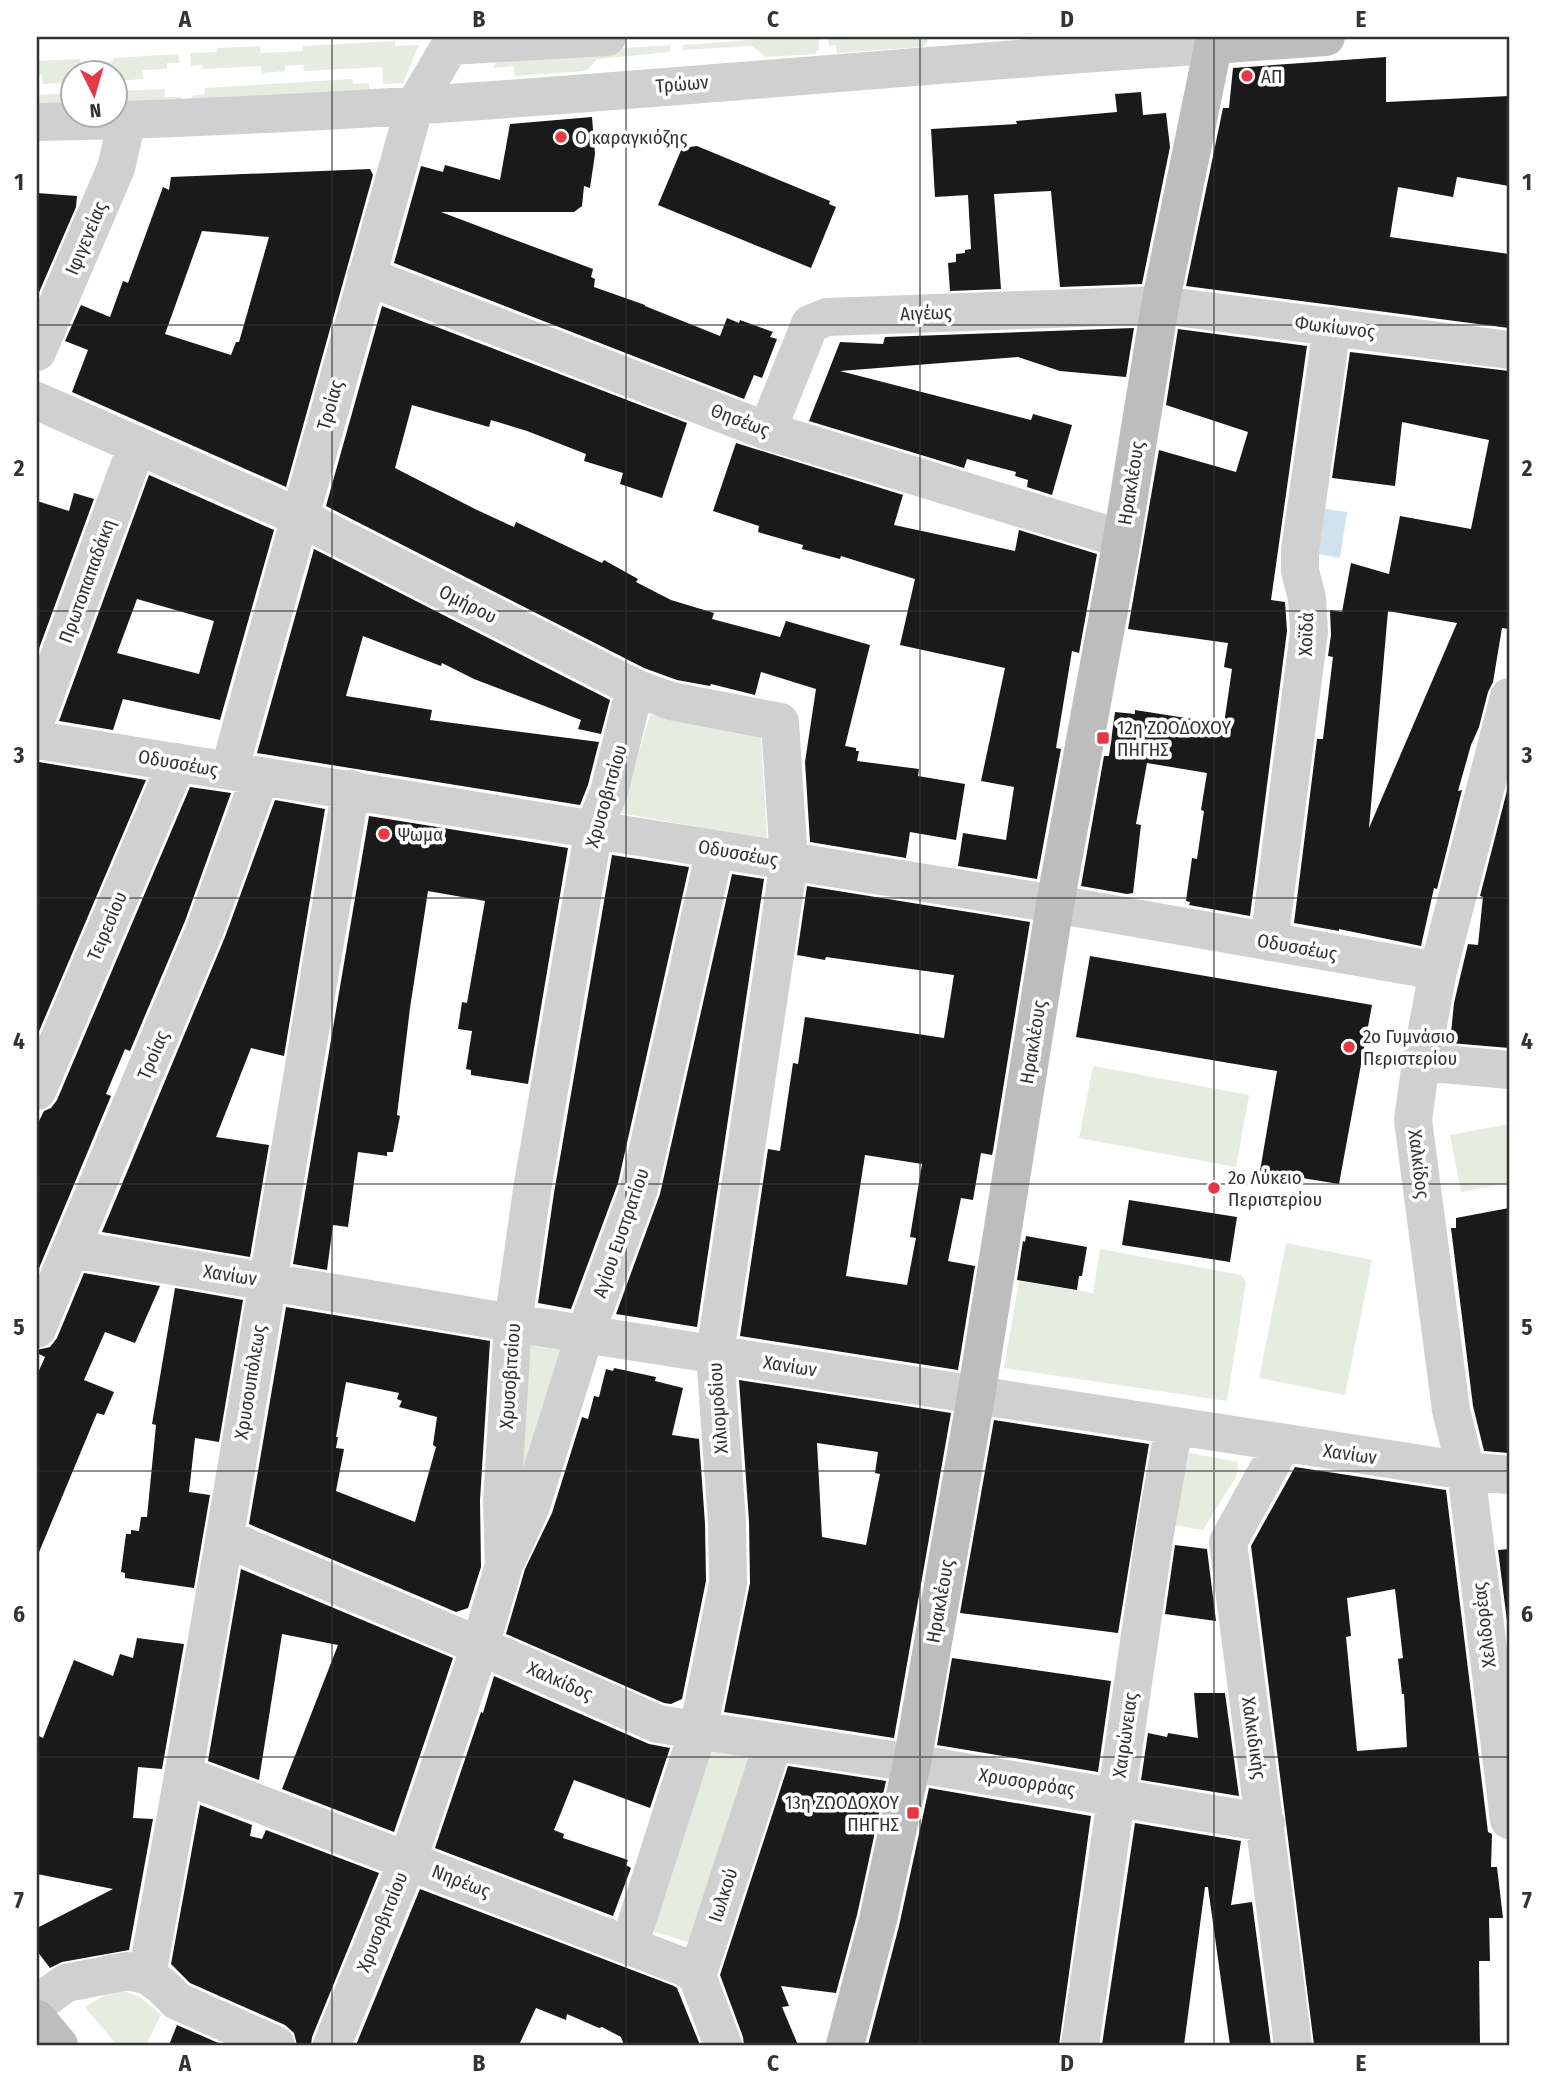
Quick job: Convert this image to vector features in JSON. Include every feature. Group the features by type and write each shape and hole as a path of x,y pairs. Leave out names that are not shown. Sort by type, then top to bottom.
{"street":[{"path":"451,41 607,37"},
{"name":"Τρώων","path":"130,121 415,105 1042,46 1326,37"},
{"name":"Τροίας","path":"37,1329 59,1254 205,929 244,774 299,517 415,105 451,41"},
{"name":"Ηρακλέους","path":"845,2045 878,1920 912,1763 1055,904 1122,539 1160,305 1214,41"},
{"name":"Τρώων","path":"37,122 60,122"},
{"name":"Ιφιγενείας","path":"37,352 116,169 125,130"},
{"name":"Θησέως","path":"366,276 767,431 1122,539"},
{"name":"Φωκίωνος","path":"1160,305 1509,350"},
{"name":"Αιγέως","path":"767,431 810,324 827,317 1160,305"},
{"name":"Χοϊδά","path":"1269,942 1309,632 1307,598 1300,571 1300,550 1332,326"},
{"name":"Ομήρου","path":"37,401 299,517 635,688 671,701 780,722 789,862"},
{"name":"Πρωτοπαπαδάκη","path":"37,718 137,445"},
{"name":"Χρυσοβιτσίου","path":"332,2045 408,1860 480,1646 504,1565 502,1501 513,1323 532,1190 594,828 609,792 635,688"},
{"name":"Χαλκίδος","path":"1466,1471 1451,1410 1413,1120 1438,971 1508,708"},
{"name":"Οδυσσέως","path":"37,740 1055,904 1438,971"},
{"name":"Τειρεσίου","path":"37,1091 177,762"},
{"name":"Χρυσουπόλεως","path":"147,1975 225,1538 351,789"},
{"name":"Αγίου Ευστρατίου","path":"504,1565 531,1506 585,1334 639,1189 715,850"},
{"name":"Χιλιομοδίου","path":"629,1947 698,1731 727,1583 727,1524 715,1354 789,862"},
{"path":"1421,1062 1509,1070"},
{"name":"Χανίων","path":"59,1254 267,1281 513,1323 1282,1444 1509,1475"},
{"name":"Χαιρώνειας","path":"1080,2045 1155,1533 1174,1426"},
{"name":"Χαλκιδικής","path":"1282,1444 1228,1542 1293,2045"},
{"name":"Χελιδορέας","path":"1466,1471 1499,1666 1509,1820"},
{"name":"Χαλκίδος","path":"225,1538 658,1724 912,1763"},
{"name":"Ιωλκού","path":"697,1976 773,1743"},
{"name":"Χρυσορρόας","path":"912,1763 1266,1823"},
{"name":"Νηρέως","path":"184,1775 684,1968 697,1976"},
{"path":"37,2004 66,1983 127,1970 147,1975 177,2001 276,2045"},
{"path":"697,1976 723,2045"},
{"path":"37,2019 58,2045"}],"shaded area":[{"path":"793,37 818,39 819,50 816,54 766,57 752,46 683,50 683,45"},
{"path":"828,37 939,37 930,38 923,47 837,53 836,45 829,46"},
{"path":"395,41 395,46 419,45 403,83 383,84 382,67 304,71 303,65 285,66 285,71 262,73 261,66 203,69 202,65 191,66 190,53 216,52 217,48 260,46 261,53 303,51 303,46"},
{"path":"670,45 670,52 597,59 586,71 515,76 514,66 493,68 499,57"},
{"path":"178,54 179,63 167,63 167,69 142,70 143,79 130,80 130,60 113,58"},
{"path":"80,59 60,60 60,83 43,84 42,75 37,75 37,61"},
{"path":"352,79 353,84 369,83 370,96 192,107 192,96 205,94 205,88"},
{"path":"165,89 165,97 181,97 182,107 130,110 130,90"},
{"path":"60,94 60,111 45,112 37,100 37,95"},
{"path":"650,715 761,734 767,840 621,813"},
{"path":"1093,1066 1249,1095 1236,1167 1079,1138"},
{"path":"1509,1124 1509,1183 1461,1192 1450,1135"},
{"path":"1286,1243 1372,1260 1345,1395 1259,1378"},
{"path":"1100,1249 1241,1275 1246,1282 1227,1401 1004,1368 1019,1281 1093,1293"},
{"path":"531,1339 565,1345 516,1506"},
{"path":"1189,1453 1238,1462 1237,1475 1203,1530 1172,1525"},
{"path":"706,1745 748,1758 691,1943 649,1930"},
{"path":"117,1988 139,1997 161,2014 146,2045 117,2045 85,2007"}],"water":[{"path":"1325,509 1347,512 1340,558 1318,554"}],"building":[{"path":"1386,57 1386,102 1509,96 1509,186 1457,177 1453,197 1398,187 1390,237 1509,254 1509,328 1186,286 1223,108 1229,108 1233,68"},
{"path":"1141,92 1143,115 1166,113 1170,147 1142,284 1060,287 1051,191 994,194 1001,289 950,291 948,263 956,262 956,254 971,249 968,195 935,197 931,129 1017,124 1016,121 1117,112 1115,94"},
{"path":"592,117 595,154 590,188 584,186 582,206 574,212 441,212 593,269 591,277 595,279 594,287 720,336 727,318 773,332 770,337 777,339 762,378 754,375 744,399 394,263 421,166 443,172 445,165 500,180 510,124"},
{"path":"697,146 830,201 829,204 836,207 811,268 658,205 682,148"},
{"path":"370,169 373,175 286,487 72,392 88,350 65,341 81,305 110,317 123,281 128,283 163,187 169,190 171,177","holes":["202,231 269,237 239,342 236,342 231,355 165,334"]},
{"path":"37,193 77,196 76,207 37,297"},
{"path":"382,306 687,423 662,498 620,484 623,473 584,461 586,454 527,431 491,420 489,427 412,405 395,468 514,527 516,522 602,563 604,560 638,579 636,582 671,600 714,613 712,619 780,637 786,621 870,645 845,746 859,751 857,761 919,769 918,776 965,784 956,840 910,832 906,858 810,842 805,762 816,689 761,672 755,695 711,684 710,686 677,680 644,668 326,506"},
{"path":"1134,328 1126,377 1060,371 1018,357 840,371 1031,420 1033,414 1072,425 1052,495 1027,487 1028,480 1015,476 1016,472 967,459 964,468 809,421 840,342 883,344 885,337"},
{"path":"1178,329 1307,346 1271,600 1285,602 1287,631 1250,916 1189,905 1190,902 1186,901 1192,858 1197,859 1207,773 1147,763 1136,824 1141,825 1133,893 1081,886 1104,756 1109,756 1115,712 1135,714 1135,710 1224,724 1232,669 1224,667 1228,643 1128,629 1159,450 1236,472 1248,432 1166,405"},
{"path":"1350,352 1509,371 1509,629 1502,628 1493,682 1458,791 1462,790 1437,889 1434,888 1421,946 1339,929 1294,923 1317,739 1323,739 1333,657 1328,656 1330,610 1342,612 1351,563 1389,574 1400,516 1471,529 1489,440 1402,422 1395,486 1332,478","holes":["1388,611 1457,623 1369,828"]},
{"path":"736,443 903,495 894,525 1015,551 1019,530 1097,554 1079,653 1072,651 1056,748 1061,749 1037,879 958,866 963,833 1006,840 1014,787 981,781 1005,668 900,645 915,579 841,556 840,559 802,549 803,545 758,532 759,526 713,511"},
{"path":"149,475 274,530 220,720 123,699 113,730 59,721","holes":["137,599 214,621 199,674 117,653"]},
{"path":"74,493 94,499 37,654 37,501 69,511"},
{"path":"314,549 610,700 601,734 578,729 581,720 474,679 442,663 441,666 363,636 346,696 432,710 430,720 599,742 580,805 257,753"},
{"path":"39,762 146,780 37,1036 37,769"},
{"path":"1509,783 1509,1048 1450,1043 1454,1003 1468,944 1478,945 1483,897 1480,896"},
{"path":"190,787 231,793 185,921 130,1051 125,1049 106,1094 111,1096 37,1273 37,1125 44,1111 51,1108 57,1100"},
{"path":"275,800 325,809 284,1056 251,1048 216,1137 269,1145 250,1257 102,1232 225,937"},
{"path":"369,816 568,848 528,1084 471,1075 471,1070 466,1069 472,1031 458,1029 462,1002 467,1003 485,901 428,891 410,1008 397,1115 400,1116 393,1152 387,1152 387,1156 358,1152 348,1227 333,1225 327,1270 293,1264"},
{"path":"612,855 689,867 618,1183 571,1309 538,1303 554,1193"},
{"path":"732,874 764,879 697,1327 616,1314 660,1194"},
{"path":"807,886 1030,922 993,1151 992,1155 981,1153 973,1200 961,1198 948,1261 975,1266 958,1370 740,1336 768,1149 780,1151 793,1063 798,1064 805,1017 944,1038 954,975 797,955","holes":["865,1155 922,1164 910,1237 916,1238 907,1285 846,1276"]},
{"path":"1090,956 1372,1005 1339,1184 1260,1171 1277,1071 1076,1037"},
{"path":"1129,1200 1237,1217 1230,1262 1122,1245"},
{"path":"1509,1208 1509,1453 1484,1451 1473,1406 1451,1228 1456,1228 1456,1218"},
{"path":"1026,1236 1087,1247 1077,1290 1017,1280"},
{"path":"84,1273 160,1286 135,1343 105,1332 84,1380 114,1392 104,1415 97,1413 37,1557 37,1375 45,1357 37,1353 37,1350 50,1347 57,1338"},
{"path":"175,1288 243,1300 219,1442 195,1438 189,1492 210,1495 194,1588 125,1578 125,1573 121,1572 126,1534 131,1534 131,1530 139,1531 141,1517 147,1517 156,1425 152,1424"},
{"path":"286,1307 490,1341 480,1500 481,1567 468,1608 456,1612 249,1524","holes":["346,1382 399,1393 397,1399 402,1401 399,1407 437,1417 433,1445 436,1447 415,1522 336,1491 344,1449 336,1448 336,1437"]},
{"path":"614,1368 656,1377 655,1381 683,1388 672,1435 699,1439 706,1581 682,1699 671,1704 506,1634 525,1569 552,1513 582,1417 588,1419 594,1396 599,1397 606,1369 613,1371"},
{"path":"739,1380 951,1413 894,1738 724,1712 750,1583 749,1521","holes":["817,1443 878,1452 875,1473 880,1474 866,1545 822,1537"]},
{"path":"994,1420 1149,1444 1118,1633 960,1613"},
{"path":"1295,1467 1446,1490 1488,1832 1492,1834 1491,1867 1497,1867 1503,1918 1489,1918 1490,1961 1479,1961 1480,2045 1314,2045 1251,1546","holes":["1395,1589 1403,1658 1398,1659 1404,1694 1407,1747 1357,1751 1346,1637 1351,1636 1347,1598"]},
{"path":"1175,1545 1207,1549 1216,1621 1165,1614"},
{"path":"1509,1549 1509,1621 1507,1621 1498,1550"},
{"path":"241,1569 453,1658 394,1832 282,1789 338,1645 282,1634 259,1780 208,1761"},
{"path":"137,1638 184,1644 162,1769 138,1767 133,1818 153,1819 129,1950 62,1962 50,1968 37,1951 37,1928 113,1889 37,1874 37,1735 43,1738 74,1660 113,1676 120,1654 133,1658"},
{"path":"952,1658 1111,1681 1098,1772 937,1745"},
{"path":"494,1676 649,1744 670,1748 650,1808 574,1780 554,1830 564,1834 563,1838 628,1860 626,1865 631,1868 613,1916 435,1848"},
{"path":"1194,1693 1225,1693 1239,1796 1141,1780 1148,1733 1198,1738"},
{"path":"788,1766 886,1781 857,1915 836,1993 781,1986 789,2006 782,2007 798,2045 744,2045 720,1975"},
{"path":"929,1788 1091,1816 1059,2045 868,2045 899,1926"},
{"path":"200,1805 252,1825 250,1836 262,1839 266,1830 379,1873 311,2045 297,2045 294,2033 285,2025 190,1983 171,1964"},
{"path":"1135,1823 1241,1841 1231,1905 1252,1902 1271,2045 1230,2045 1208,1887 1205,1887 1184,2045 1102,2045"},
{"path":"420,1889 674,1986 700,2045 624,2045 621,2037 602,2027 567,2014 566,2020 536,2008 519,2045 356,2045"},
{"path":"177,2025 223,2045 169,2045"}],"place":[{"name":"ΑΠ","path":"1247,76"},
{"name":"Ο καραγκιόζης","path":"561,137"},
{"name":"12η ΖΩΟΔΟΧΟΥ ΠΗΓΗΣ","path":"1103,738"},
{"name":"Ψωμα","path":"384,834"},
{"name":"2ο Γυμνάσιο Περιστερίου","path":"1349,1047"},
{"name":"2ο Λύκειο Περιστερίου","path":"1214,1188"},
{"name":"13η ΖΩΟΔΟΧΟΥ ΠΗΓΗΣ","path":"913,1813"}]}
